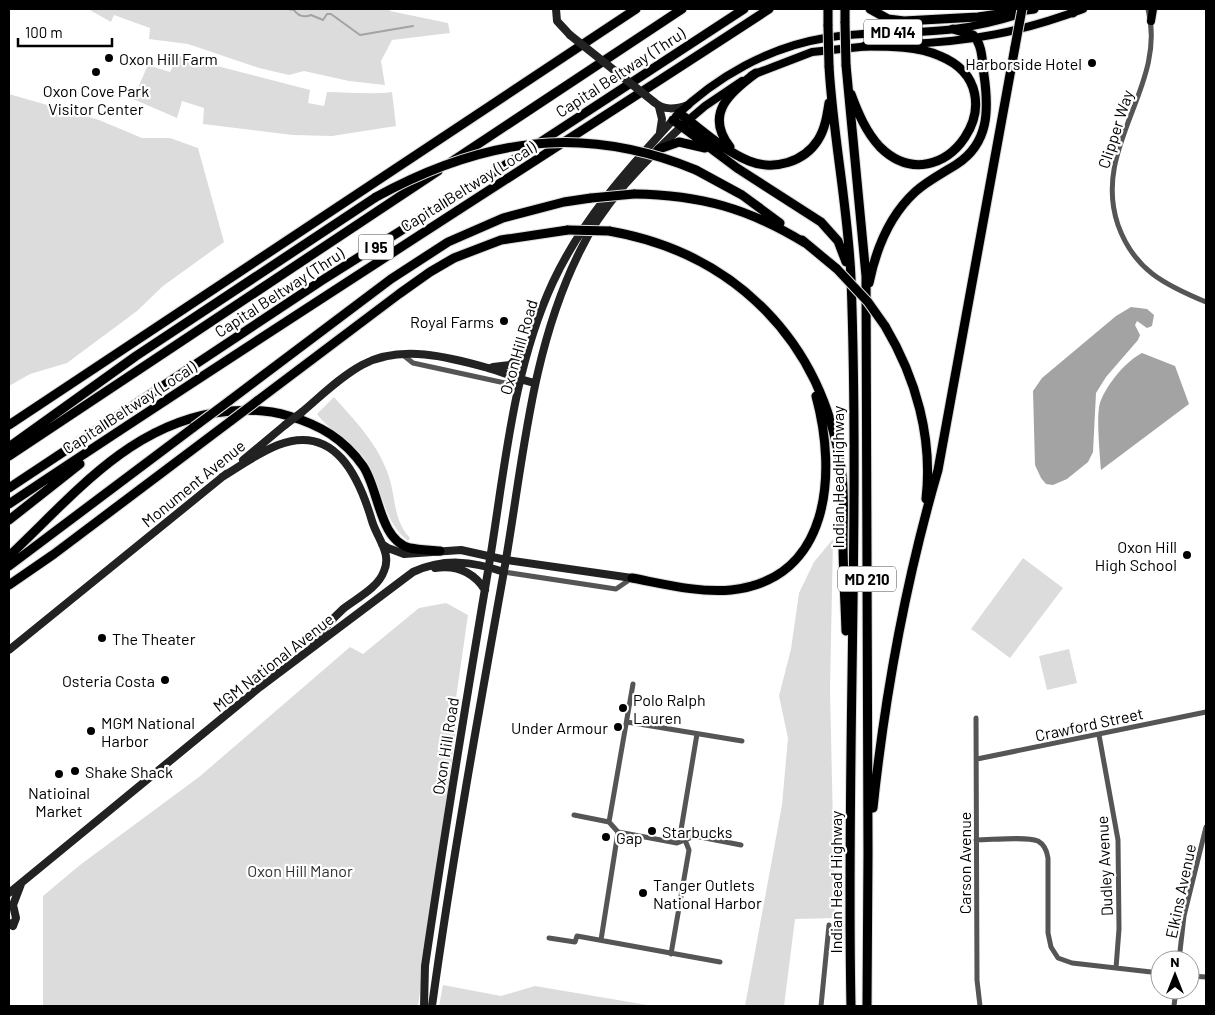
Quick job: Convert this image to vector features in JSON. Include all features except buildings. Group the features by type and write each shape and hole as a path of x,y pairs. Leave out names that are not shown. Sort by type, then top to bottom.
{"highway":[{"path":"9,425 634,9"},
{"name":"Capital Beltway (Thru)","path":"9,456 682,9"},
{"name":"Capital Beltway (Thru)","path":"9,488 313,287 502,167 744,9"},
{"name":"Capital Beltway (Local)","path":"9,504 328,293 769,9"},
{"name":"Indian Head Highway","path":"828,9 831,96 851,276 852,511 849,757 851,1006"},
{"name":"Indian Head Highway","path":"845,9 846,65 864,246 868,854 867,1006"},
{"path":"870,9 888,19 904,21 978,17 1036,9"},
{"path":"868,854 888,693 923,521 938,470 1022,9"},
{"path":"865,306 872,266 893,219 916,192 969,154 984,131 987,93 977,39 966,32 953,29"},
{"path":"848,87 870,134 891,155 906,162 932,162 945,158 956,150 971,129 975,110 973,91 962,71 951,62 927,52 865,46"},
{"path":"737,154 728,144 722,132 720,114 729,96 756,73"},
{"path":"685,123 756,163 772,165 789,162 805,154 813,147 823,130 831,96"},
{"path":"676,116 717,153 821,222 838,241 851,276"},
{"path":"659,149 669,144 686,142 717,153"},
{"path":"9,447 136,356 376,197 423,172 475,154 531,144 586,143 611,145 654,154 696,170 742,196 837,269 868,302 885,326 908,371 921,415 927,466 923,521"},
{"path":"9,566 391,279 448,242 503,218 556,204 591,198 634,194 679,196 734,208 775,225 805,243"},
{"path":"9,585 54,554 430,272 454,258 501,240 568,230 609,232 648,240 713,268 765,309 782,328 807,365 828,414 842,470 849,757"},
{"path":"632,578 715,591 744,588 776,575 800,553 820,520 827,463 824,429 807,365"},
{"path":"9,556 104,467 136,442 154,431 188,418 242,410 282,414 306,421 341,440 364,467 386,525 397,541 410,548 440,551"},
{"path":"9,520 128,427"},
{"path":"9,593 54,554"}],"main road":[{"path":"556,9 557,21 570,36 657,105 672,109 688,104"},
{"name":"Oxon Hill Road","path":"424,1006 425,966 502,478 521,380 532,340 553,281 583,227 598,205 688,104 734,72 771,53 809,41 848,35 953,29 996,21 1036,9"},
{"name":"MD 414","path":"756,73 812,52 865,46 977,39 1013,32 1082,9"},
{"path":"1151,21 1153,9"},
{"name":"Oxon Hill Road","path":"432,1006 535,383 552,316 580,251 610,204 659,149 696,113 723,92 756,73"},
{"path":"657,105 662,124 659,135"},
{"path":"485,367 510,365 525,351 532,340"},
{"name":"Monument Avenue","path":"9,650 285,425 362,365 380,358 403,354 421,354 485,367 535,383"},
{"path":"222,477 269,449 286,443 307,441 328,447 348,465 356,477 382,544 387,564 381,578 323,628 313,646"},
{"path":"382,544 404,554 461,550 506,560 632,578"},
{"name":"MGM National Avenue","path":"9,893 313,646 413,572 429,565 461,562 504,572"},
{"path":"413,572 440,567 460,569 474,576 485,590"},
{"path":"9,923 13,926 15,922 14,903 22,883"}],"street":[{"name":"Clipper Way","path":"1148,9 1151,21 1151,52 1147,69 1113,166 1111,179 1114,209 1120,231 1129,248 1148,271 1173,289 1206,302"},
{"name":"Monument Avenue","path":"403,354 413,363 505,383 521,380"},
{"path":"504,572 616,589 632,578"},
{"path":"610,822 633,684"},
{"name":"Crawford Street","path":"977,759 1206,712"},
{"name":"Carson Avenue","path":"976,718 977,980 980,1006"},
{"path":"627,722 742,741"},
{"path":"671,954 688,850 681,830 697,734"},
{"name":"Dudley Avenue","path":"1099,735 1118,840 1119,912 1116,968"},
{"path":"574,815 610,822 618,832 677,843 695,836 741,845"},
{"name":"Elkins Avenue","path":"1180,950 1183,924 1206,827"},
{"path":"601,940 618,832"},
{"path":"976,840 1027,840 1038,842 1046,848 1048,858 1048,933 1053,951 1066,962 1150,972"},
{"path":"821,1006 828,925"},
{"path":"548,938 576,942 577,936 720,962"}],"green space":[{"path":"88,9 389,9 390,11 448,23 450,33 392,40 381,61 385,85 349,81 304,71 289,75 259,68 188,44 149,39 150,28 114,15 111,22"},
{"path":"178,56 310,90 308,103 324,106 327,92 392,92 396,126 332,136 293,135 203,124 204,108 182,101 177,118 133,99 148,65 170,72"},
{"path":"9,94 99,120 142,138 170,138 198,148 224,242 163,286 137,311 67,363 30,374 9,386"},
{"path":"334,397 366,434 385,465 398,516 410,538 408,541 393,524 388,515 372,472 362,455 329,427 317,414"},
{"path":"833,539 830,689 835,918 795,919 784,1006 745,1006 782,805 788,738 779,696 791,649 799,593 814,562"},
{"path":"1023,558 1063,588 1010,658 971,629"},
{"name":"Oxon Hill Manor","path":"446,603 468,615 456,698 451,704 459,708 418,1006 43,1006 43,896 80,865 199,777 350,647 363,654 419,608"},
{"path":"1069,649 1077,683 1047,690 1039,656"},
{"path":"443,985 501,996 535,986 653,1006 439,1006"}],"shaded area":[{"path":"1131,307 1147,309 1154,315 1152,326 1147,328 1137,321 1135,325 1140,335 1138,340 1106,377 1096,393 1093,452 1088,462 1067,479 1053,485 1046,484 1035,465 1033,391 1042,378 1116,316"},
{"path":"1142,353 1175,366 1189,404 1101,470 1098,426 1100,403 1117,374"}],"waterway":[{"path":"268,9 278,9"},
{"path":"288,9 294,10 301,16 311,15 323,20 327,14 331,14 360,35 413,26"}],"place":[{"name":"Oxon Hill Farm","path":"109,58"},
{"name":"Harborside Hotel","path":"1092,63"},
{"name":"Oxon Cove Park Visitor Center","path":"96,72"},
{"name":"Royal Farms","path":"504,321"},
{"name":"Oxon Hill High School","path":"1187,555"},
{"name":"The Theater","path":"102,638"},
{"name":"Osteria Costa","path":"165,680"},
{"name":"Polo Ralph Lauren","path":"623,708"},
{"name":"Under Armour","path":"618,727"},
{"name":"MGM National Harbor","path":"91,731"},
{"name":"Shake Shack","path":"75,771"},
{"name":"Natioinal Market","path":"59,774"},
{"name":"Starbucks","path":"652,831"},
{"name":"Gap","path":"606,837"},
{"name":"Tanger Outlets National Harbor","path":"643,893"}]}
